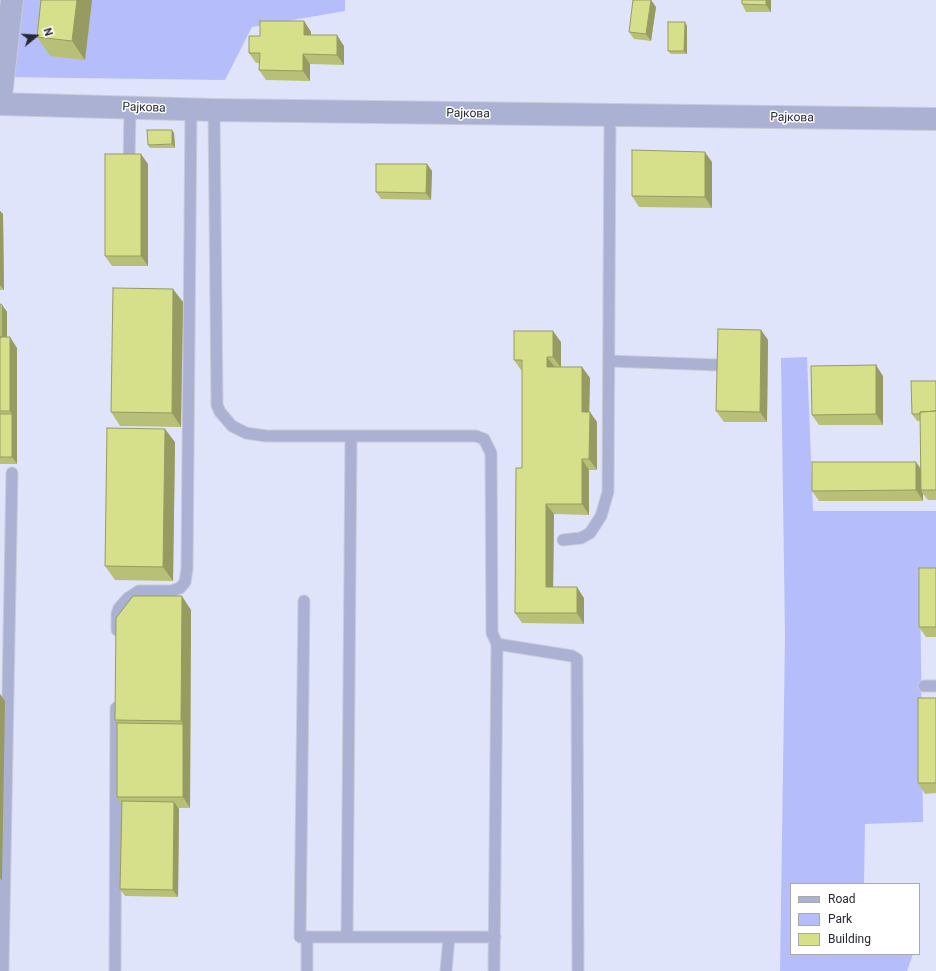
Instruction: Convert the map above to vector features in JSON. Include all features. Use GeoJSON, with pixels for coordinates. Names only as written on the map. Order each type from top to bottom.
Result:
{"type":"FeatureCollection","features":[{"type":"Feature","properties":{"kind":"street"},"geometry":{"type":"LineString","coordinates":[[0,104],[12,0]]}},
{"type":"Feature","properties":{"kind":"street","name":"Рајкова"},"geometry":{"type":"LineString","coordinates":[[0,104],[191,110],[936,119]]}},
{"type":"Feature","properties":{"kind":"lane"},"geometry":{"type":"LineString","coordinates":[[129,164],[130,108]]}},
{"type":"Feature","properties":{"kind":"lane"},"geometry":{"type":"LineString","coordinates":[[117,638],[117,614],[119,608],[128,598],[139,591],[171,592],[180,588],[185,582],[187,569],[191,110]]}},
{"type":"Feature","properties":{"kind":"lane"},"geometry":{"type":"LineString","coordinates":[[214,110],[217,405],[220,412],[232,426],[246,433],[266,436],[476,436],[484,439],[491,453],[492,633],[497,644],[494,971]]}},
{"type":"Feature","properties":{"kind":"lane"},"geometry":{"type":"LineString","coordinates":[[563,540],[581,538],[590,533],[600,516],[608,492],[610,116]]}},
{"type":"Feature","properties":{"kind":"lane"},"geometry":{"type":"LineString","coordinates":[[609,361],[718,365]]}},
{"type":"Feature","properties":{"kind":"lane"},"geometry":{"type":"LineString","coordinates":[[347,937],[351,437]]}},
{"type":"Feature","properties":{"kind":"lane"},"geometry":{"type":"LineString","coordinates":[[3,969],[12,473]]}},
{"type":"Feature","properties":{"kind":"lane"},"geometry":{"type":"LineString","coordinates":[[304,600],[300,937],[495,937]]}},
{"type":"Feature","properties":{"kind":"lane"},"geometry":{"type":"LineString","coordinates":[[497,644],[572,656],[577,659],[578,971]]}},
{"type":"Feature","properties":{"kind":"lane"},"geometry":{"type":"LineString","coordinates":[[924,686],[936,686]]}},
{"type":"Feature","properties":{"kind":"lane"},"geometry":{"type":"LineString","coordinates":[[115,971],[116,693]]}},
{"type":"Feature","properties":{"kind":"lane"},"geometry":{"type":"LineString","coordinates":[[307,937],[307,971]]}},
{"type":"Feature","properties":{"kind":"lane"},"geometry":{"type":"LineString","coordinates":[[446,971],[448,937]]}},
{"type":"Feature","properties":{"kind":"shaded area"},"geometry":{"type":"Polygon","coordinates":[[[0,0],[936,0],[936,971],[0,971],[0,0]]]}},
{"type":"Feature","properties":{"kind":"green space"},"geometry":{"type":"Polygon","coordinates":[[[0,0],[345,0],[345,11],[252,27],[225,80],[0,77],[0,0]]]}},
{"type":"Feature","properties":{"kind":"green space"},"geometry":{"type":"Polygon","coordinates":[[[807,357],[813,511],[936,511],[936,575],[920,575],[923,822],[865,824],[864,883],[790,883],[790,955],[913,955],[907,971],[780,971],[785,636],[781,358],[807,357]]]}},
{"type":"Feature","properties":{"kind":"building"},"geometry":{"type":"Polygon","coordinates":[[[41,0],[77,0],[72,41],[37,37],[41,0]]]}},
{"type":"Feature","properties":{"kind":"building"},"geometry":{"type":"Polygon","coordinates":[[[633,0],[651,0],[646,34],[629,32],[633,0]]]}},
{"type":"Feature","properties":{"kind":"building"},"geometry":{"type":"Polygon","coordinates":[[[742,0],[766,0],[766,5],[742,4],[742,0]]]}},
{"type":"Feature","properties":{"kind":"building"},"geometry":{"type":"Polygon","coordinates":[[[260,21],[304,21],[304,35],[337,35],[337,55],[303,54],[303,71],[259,70],[260,53],[249,53],[249,36],[260,36],[260,21]]]}},
{"type":"Feature","properties":{"kind":"building"},"geometry":{"type":"Polygon","coordinates":[[[668,22],[685,22],[684,51],[668,51],[668,22]]]}},
{"type":"Feature","properties":{"kind":"building"},"geometry":{"type":"Polygon","coordinates":[[[147,130],[172,130],[172,144],[148,145],[147,130]]]}},
{"type":"Feature","properties":{"kind":"building"},"geometry":{"type":"Polygon","coordinates":[[[632,150],[705,152],[705,197],[632,196],[632,150]]]}},
{"type":"Feature","properties":{"kind":"building"},"geometry":{"type":"Polygon","coordinates":[[[105,154],[141,154],[141,256],[105,256],[105,154]]]}},
{"type":"Feature","properties":{"kind":"building"},"geometry":{"type":"Polygon","coordinates":[[[376,164],[427,164],[426,193],[376,192],[376,164]]]}},
{"type":"Feature","properties":{"kind":"building"},"geometry":{"type":"Polygon","coordinates":[[[113,288],[173,289],[172,413],[111,412],[113,288]]]}},
{"type":"Feature","properties":{"kind":"building"},"geometry":{"type":"Polygon","coordinates":[[[0,304],[2,305],[2,337],[0,337],[0,304]]]}},
{"type":"Feature","properties":{"kind":"building"},"geometry":{"type":"Polygon","coordinates":[[[718,329],[761,330],[760,412],[716,411],[718,329]]]}},
{"type":"Feature","properties":{"kind":"building"},"geometry":{"type":"Polygon","coordinates":[[[514,331],[553,331],[553,357],[547,357],[547,367],[582,367],[582,412],[590,412],[589,459],[582,459],[582,504],[546,504],[546,587],[577,587],[577,613],[515,613],[516,468],[522,468],[522,360],[514,360],[514,331]]]}},
{"type":"Feature","properties":{"kind":"building"},"geometry":{"type":"Polygon","coordinates":[[[0,337],[10,337],[10,411],[0,411],[0,337]]]}},
{"type":"Feature","properties":{"kind":"building"},"geometry":{"type":"Polygon","coordinates":[[[876,365],[876,414],[812,415],[811,366],[876,365]]]}},
{"type":"Feature","properties":{"kind":"building"},"geometry":{"type":"Polygon","coordinates":[[[911,381],[936,381],[936,411],[912,414],[911,381]]]}},
{"type":"Feature","properties":{"kind":"building"},"geometry":{"type":"Polygon","coordinates":[[[936,411],[936,490],[921,490],[920,412],[936,411]]]}},
{"type":"Feature","properties":{"kind":"building"},"geometry":{"type":"Polygon","coordinates":[[[0,414],[12,414],[12,457],[0,457],[0,414]]]}},
{"type":"Feature","properties":{"kind":"building"},"geometry":{"type":"Polygon","coordinates":[[[107,428],[165,429],[163,567],[105,566],[107,428]]]}},
{"type":"Feature","properties":{"kind":"building"},"geometry":{"type":"Polygon","coordinates":[[[812,462],[916,462],[916,490],[812,491],[812,462]]]}},
{"type":"Feature","properties":{"kind":"building"},"geometry":{"type":"Polygon","coordinates":[[[919,568],[936,568],[936,627],[919,627],[919,568]]]}},
{"type":"Feature","properties":{"kind":"building"},"geometry":{"type":"Polygon","coordinates":[[[133,596],[182,596],[181,721],[115,720],[116,618],[133,596]]]}},
{"type":"Feature","properties":{"kind":"building"},"geometry":{"type":"Polygon","coordinates":[[[918,698],[936,698],[936,783],[918,783],[918,698]]]}},
{"type":"Feature","properties":{"kind":"building"},"geometry":{"type":"Polygon","coordinates":[[[117,723],[183,724],[183,797],[117,797],[117,723]]]}},
{"type":"Feature","properties":{"kind":"building"},"geometry":{"type":"Polygon","coordinates":[[[122,801],[174,802],[173,890],[120,889],[122,801]]]}}]}
